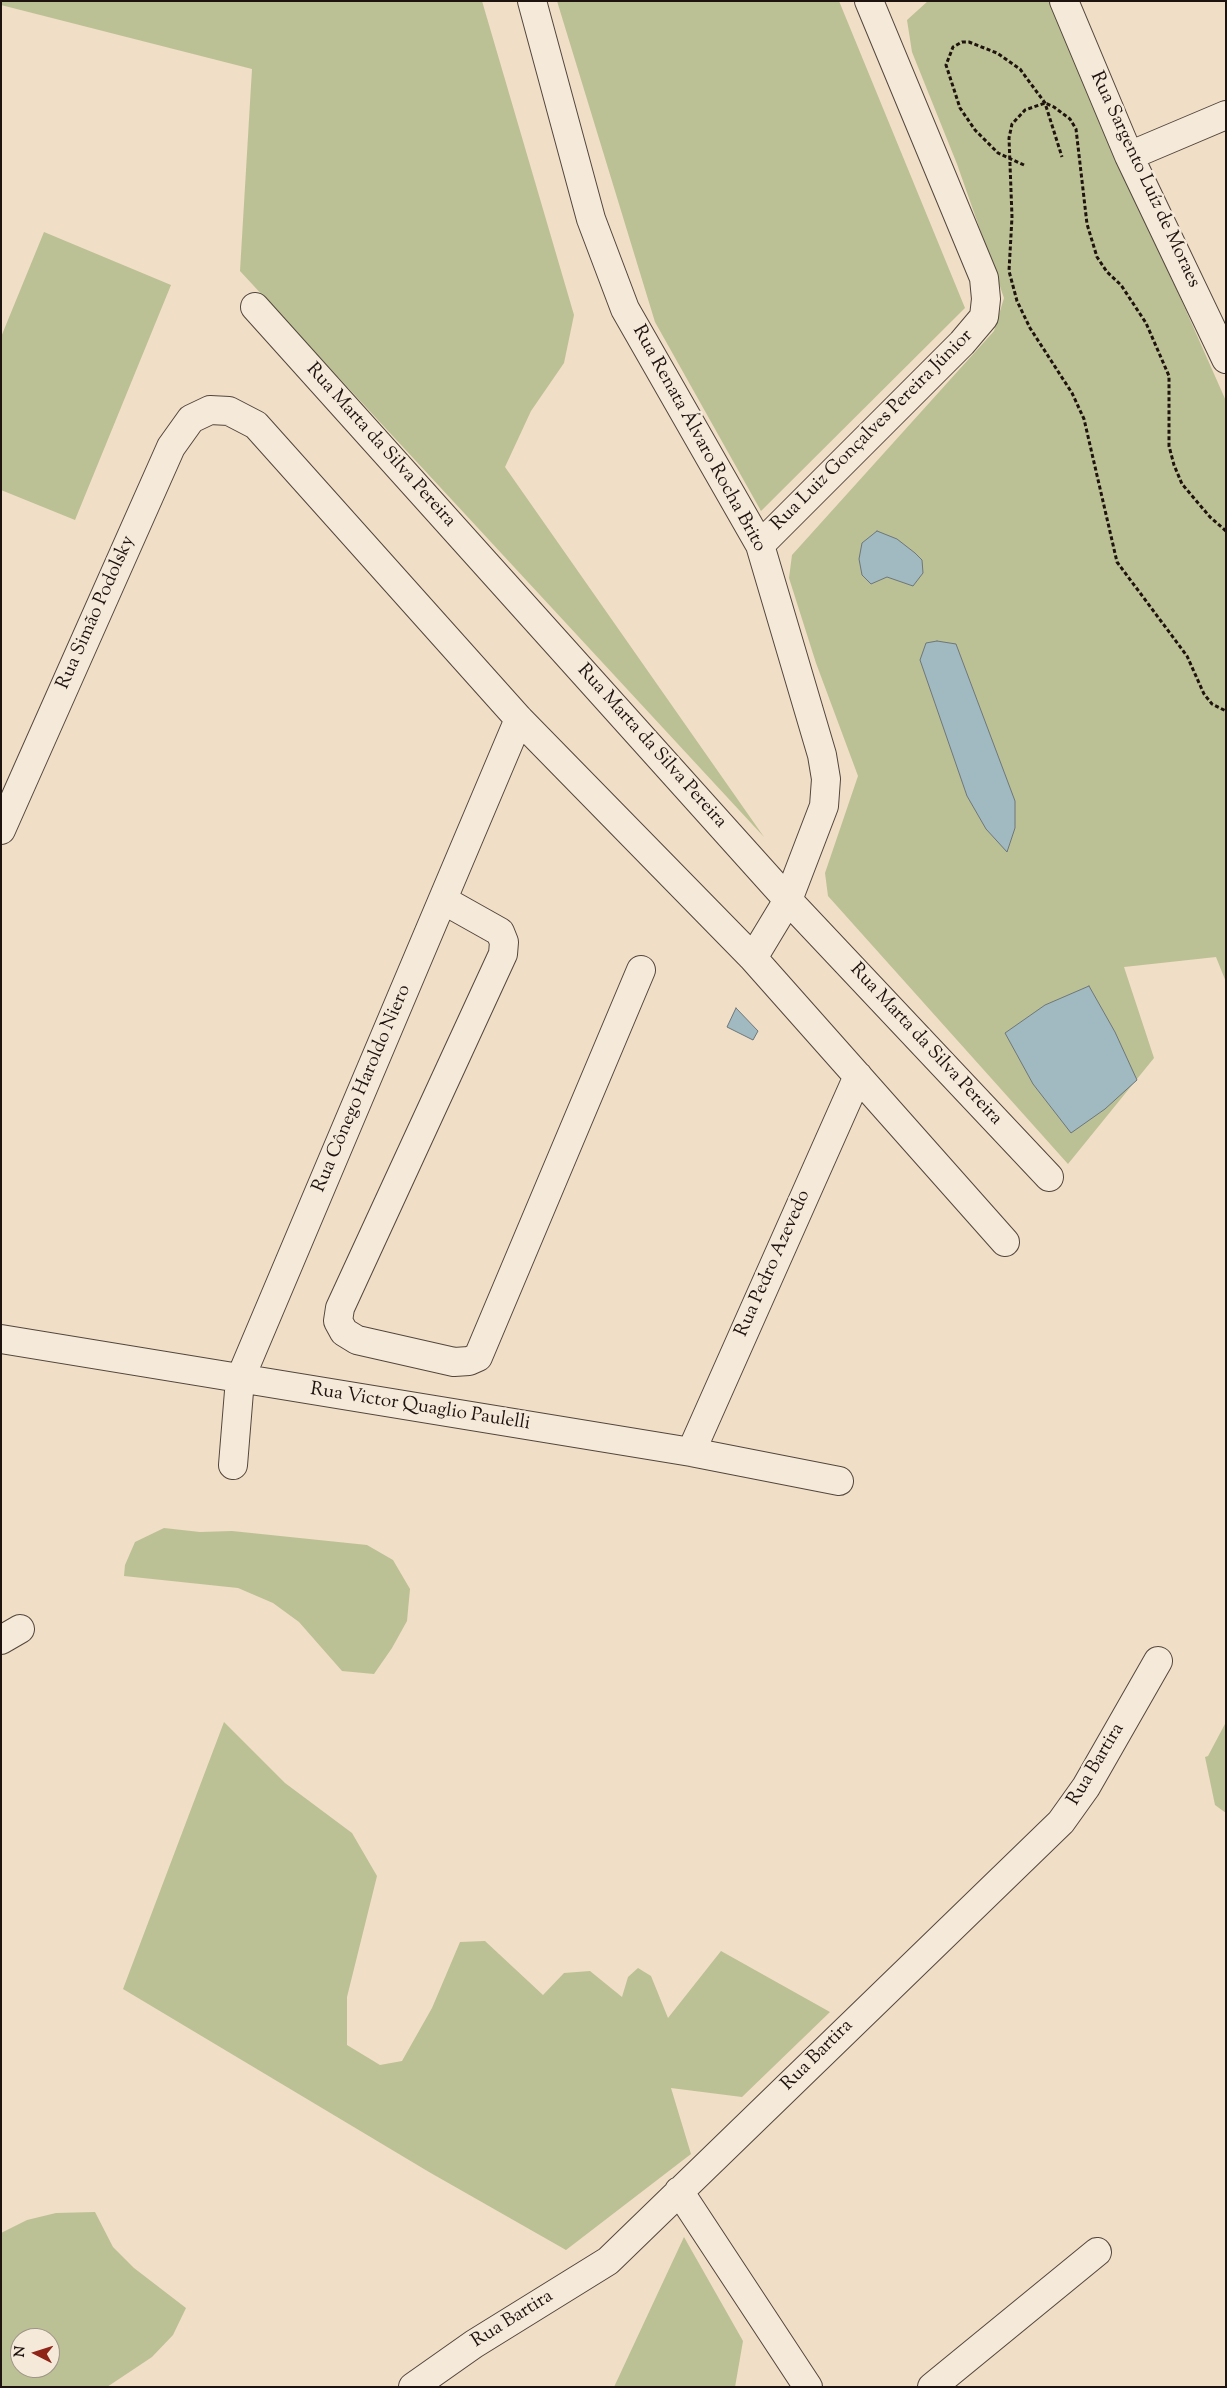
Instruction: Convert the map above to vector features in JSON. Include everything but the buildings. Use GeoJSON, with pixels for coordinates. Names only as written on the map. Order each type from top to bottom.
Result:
{"type":"FeatureCollection","features":[{"type":"Feature","properties":{"kind":"street","name":"Rua Renata Álvaro Rocha Brito"},"geometry":{"type":"LineString","coordinates":[[532,1],[590,219],[625,309],[760,544],[822,755],[826,779],[824,806],[788,900],[753,958]]}},
{"type":"Feature","properties":{"kind":"street","name":"Rua Sargento Luíz de Moraes"},"geometry":{"type":"LineString","coordinates":[[1064,1],[1129,156],[1226,359]]}},
{"type":"Feature","properties":{"kind":"street","name":"Rua Luiz Gonçalves Pereira Júnior"},"geometry":{"type":"LineString","coordinates":[[760,544],[962,343],[984,317],[986,299],[984,278],[872,2]]}},
{"type":"Feature","properties":{"kind":"street"},"geometry":{"type":"LineString","coordinates":[[1129,156],[1226,115]]}},
{"type":"Feature","properties":{"kind":"street","name":"Rua Marta da Silva Pereira"},"geometry":{"type":"LineString","coordinates":[[257,309],[788,900],[1049,1178]]}},
{"type":"Feature","properties":{"kind":"street","name":"Rua Simão Podolsky"},"geometry":{"type":"LineString","coordinates":[[1,830],[171,447],[191,418],[210,410],[229,411],[256,425],[519,719]]}},
{"type":"Feature","properties":{"kind":"street"},"geometry":{"type":"LineString","coordinates":[[519,719],[753,958],[1005,1242]]}},
{"type":"Feature","properties":{"kind":"street","name":"Rua Cônego Haroldo Niero"},"geometry":{"type":"LineString","coordinates":[[233,1465],[240,1380],[519,719]]}},
{"type":"Feature","properties":{"kind":"street"},"geometry":{"type":"LineString","coordinates":[[443,900],[500,932],[504,942],[502,954],[340,1308],[338,1321],[344,1332],[357,1340],[454,1362],[469,1362],[478,1357],[641,970]]}},
{"type":"Feature","properties":{"kind":"street","name":"Rua Pedro Azevedo"},"geometry":{"type":"LineString","coordinates":[[691,1452],[858,1076]]}},
{"type":"Feature","properties":{"kind":"street","name":"Rua Victor Quaglio Paulelli"},"geometry":{"type":"LineString","coordinates":[[1,1339],[240,1380],[691,1452],[839,1481]]}},
{"type":"Feature","properties":{"kind":"street","name":"Rua Bartira"},"geometry":{"type":"LineString","coordinates":[[413,2387],[474,2344],[608,2261],[1061,1822],[1086,1787],[1158,1661]]}},
{"type":"Feature","properties":{"kind":"street"},"geometry":{"type":"LineString","coordinates":[[679,2192],[808,2387]]}},
{"type":"Feature","properties":{"kind":"street"},"geometry":{"type":"LineString","coordinates":[[932,2387],[1097,2252]]}},
{"type":"Feature","properties":{"kind":"path"},"geometry":{"type":"LineString","coordinates":[[1024,165],[998,152],[974,130],[960,108],[946,65],[953,47],[962,42],[969,42],[997,53],[1020,69],[1045,103],[1062,157]]}},
{"type":"Feature","properties":{"kind":"path"},"geometry":{"type":"LineString","coordinates":[[1226,530],[1182,484],[1177,471],[1169,446],[1169,376],[1146,323],[1121,285],[1107,272],[1097,257],[1087,224],[1076,129],[1070,119],[1045,103],[1026,110],[1012,124],[1008,157],[1012,217],[1009,271],[1017,301],[1030,328],[1072,393],[1084,419],[1117,562],[1187,656],[1204,694],[1212,704],[1226,711]]}},
{"type":"Feature","properties":{"kind":"green space"},"geometry":{"type":"Polygon","coordinates":[[[1,1],[482,1],[574,315],[564,363],[531,411],[505,467],[764,837],[240,271],[252,69],[1,5],[1,1]]]}},
{"type":"Feature","properties":{"kind":"green space"},"geometry":{"type":"Polygon","coordinates":[[[557,1],[839,1],[965,308],[761,511],[655,322],[557,1]]]}},
{"type":"Feature","properties":{"kind":"green space"},"geometry":{"type":"Polygon","coordinates":[[[928,1],[1049,1],[1226,401],[1226,982],[1216,957],[1124,967],[1154,1058],[1068,1164],[828,896],[825,873],[858,776],[816,663],[789,578],[792,555],[994,331],[1004,298],[957,164],[912,52],[907,20],[928,1]]]}},
{"type":"Feature","properties":{"kind":"green space"},"geometry":{"type":"Polygon","coordinates":[[[44,232],[171,285],[75,520],[1,490],[1,337],[44,232]]]}},
{"type":"Feature","properties":{"kind":"green space"},"geometry":{"type":"Polygon","coordinates":[[[164,1528],[200,1532],[232,1531],[367,1545],[393,1560],[410,1589],[407,1621],[392,1648],[374,1674],[342,1671],[299,1622],[273,1603],[238,1588],[124,1576],[125,1565],[135,1542],[164,1528]]]}},
{"type":"Feature","properties":{"kind":"green space"},"geometry":{"type":"Polygon","coordinates":[[[224,1722],[285,1783],[352,1833],[377,1876],[347,1997],[347,2045],[380,2065],[402,2061],[432,2008],[460,1942],[485,1941],[543,1995],[564,1973],[590,1971],[622,1997],[628,1977],[638,1968],[651,1976],[668,2018],[721,1951],[830,2012],[742,2097],[671,2088],[691,2154],[566,2250],[429,2172],[123,1989],[224,1722]]]}},
{"type":"Feature","properties":{"kind":"green space"},"geometry":{"type":"Polygon","coordinates":[[[1226,1722],[1226,1813],[1215,1805],[1205,1757],[1208,1756],[1226,1722]]]}},
{"type":"Feature","properties":{"kind":"green space"},"geometry":{"type":"Polygon","coordinates":[[[95,2212],[113,2247],[134,2268],[186,2308],[173,2335],[152,2357],[107,2387],[1,2387],[1,2233],[27,2220],[56,2213],[95,2212]]]}},
{"type":"Feature","properties":{"kind":"green space"},"geometry":{"type":"Polygon","coordinates":[[[684,2237],[743,2341],[735,2387],[614,2387],[684,2237]]]}},
{"type":"Feature","properties":{"kind":"water"},"geometry":{"type":"Polygon","coordinates":[[[877,531],[897,539],[922,560],[923,573],[913,586],[887,577],[871,584],[862,575],[859,559],[862,543],[877,531]]]}},
{"type":"Feature","properties":{"kind":"water"},"geometry":{"type":"Polygon","coordinates":[[[937,641],[956,644],[1015,801],[1015,828],[1007,852],[986,829],[967,796],[920,660],[926,643],[937,641]]]}},
{"type":"Feature","properties":{"kind":"water"},"geometry":{"type":"Polygon","coordinates":[[[1089,986],[1115,1032],[1137,1080],[1105,1109],[1071,1133],[1033,1084],[1005,1033],[1045,1005],[1089,986]]]}},
{"type":"Feature","properties":{"kind":"water"},"geometry":{"type":"Polygon","coordinates":[[[736,1008],[758,1031],[753,1040],[727,1027],[736,1008]]]}}]}
